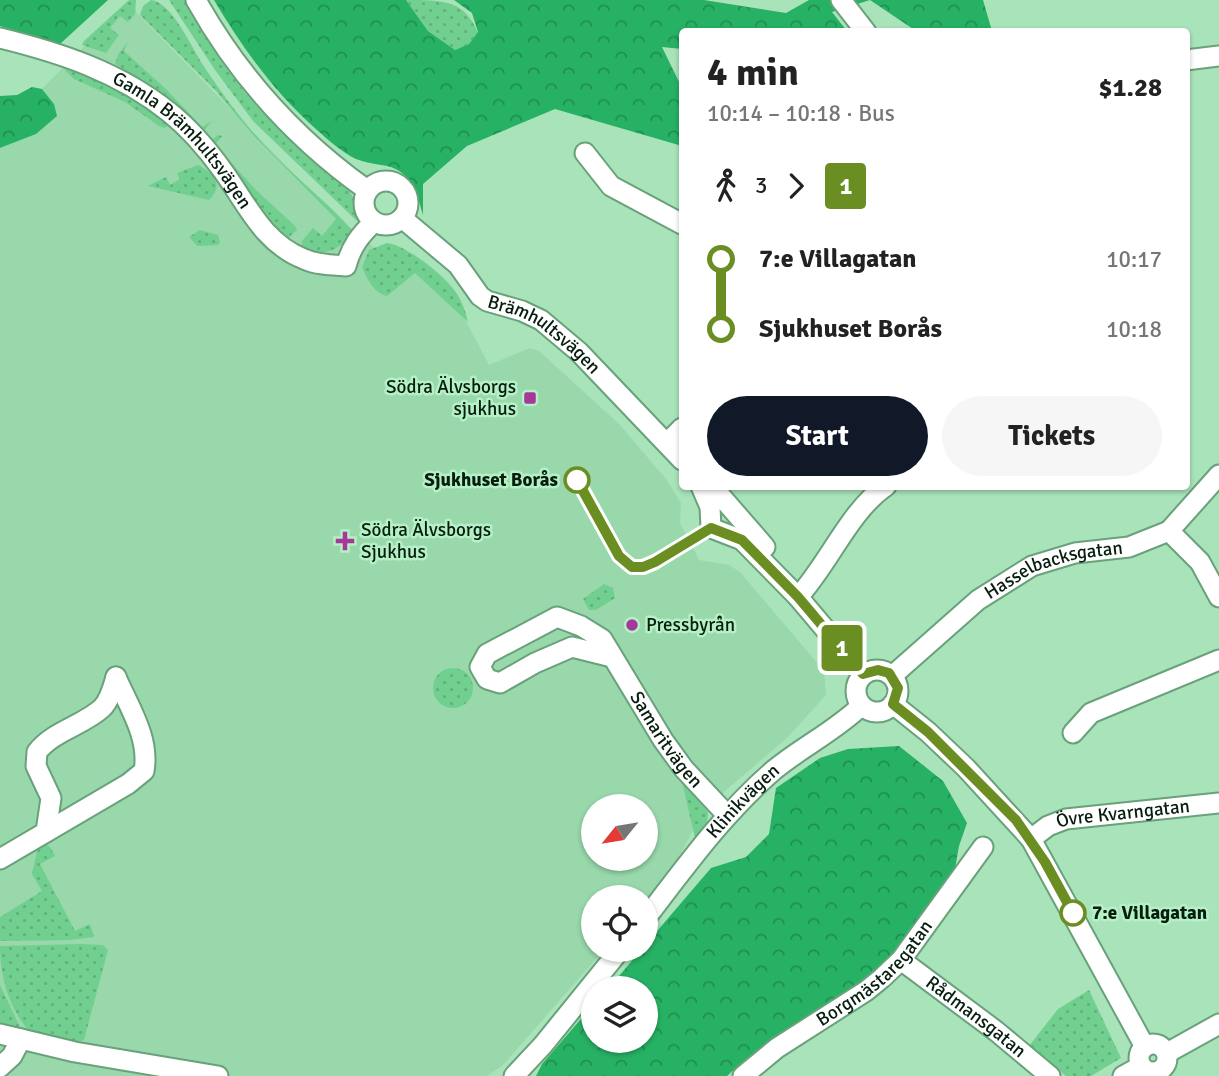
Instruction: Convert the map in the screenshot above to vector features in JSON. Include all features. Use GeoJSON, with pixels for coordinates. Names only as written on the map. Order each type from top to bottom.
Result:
{"type":"FeatureCollection","features":[{"type":"Feature","properties":{"kind":"street"},"geometry":{"type":"LineString","coordinates":[[196,0],[242,74],[266,101],[332,162],[367,190]]}},
{"type":"Feature","properties":{"kind":"street"},"geometry":{"type":"LineString","coordinates":[[841,0],[863,28]]}},
{"type":"Feature","properties":{"kind":"street","name":"Gamla Brämhultsvägen"},"geometry":{"type":"LineString","coordinates":[[0,38],[62,55],[120,78],[170,113],[223,171],[258,226],[275,242],[304,260],[346,266],[350,252],[374,222]]}},
{"type":"Feature","properties":{"kind":"street"},"geometry":{"type":"LineString","coordinates":[[1190,60],[1219,56]]}},
{"type":"Feature","properties":{"kind":"street"},"geometry":{"type":"LineString","coordinates":[[585,153],[611,186],[679,222]]}},
{"type":"Feature","properties":{"kind":"street"},"geometry":{"type":"LineString","coordinates":[[381,181],[393,181],[402,187],[408,202],[402,218],[389,225],[374,222],[363,205],[367,190],[381,181]]}},
{"type":"Feature","properties":{"kind":"street","name":"Brämhultsvägen"},"geometry":{"type":"LineString","coordinates":[[402,218],[458,265],[480,296],[541,320],[579,352],[679,457]]}},
{"type":"Feature","properties":{"kind":"street"},"geometry":{"type":"LineString","coordinates":[[667,443],[679,431]]}},
{"type":"Feature","properties":{"kind":"street","name":"Hasselbacksgatan"},"geometry":{"type":"LineString","coordinates":[[892,676],[978,600],[1032,566],[1075,553],[1129,547],[1169,531],[1219,475]]}},
{"type":"Feature","properties":{"kind":"street"},"geometry":{"type":"LineString","coordinates":[[703,490],[710,506],[711,528],[742,540],[795,594],[863,674]]}},
{"type":"Feature","properties":{"kind":"street"},"geometry":{"type":"LineString","coordinates":[[716,490],[789,574],[795,594]]}},
{"type":"Feature","properties":{"kind":"street"},"geometry":{"type":"LineString","coordinates":[[795,594],[814,580],[860,511],[880,490]]}},
{"type":"Feature","properties":{"kind":"street"},"geometry":{"type":"LineString","coordinates":[[1169,531],[1200,562],[1219,597]]}},
{"type":"Feature","properties":{"kind":"street"},"geometry":{"type":"LineString","coordinates":[[572,647],[567,619],[557,617],[487,654],[480,667],[487,679],[500,683],[572,647],[612,657]]}},
{"type":"Feature","properties":{"kind":"street","name":"Samaritvägen"},"geometry":{"type":"LineString","coordinates":[[567,619],[601,639],[663,740],[684,769],[727,816]]}},
{"type":"Feature","properties":{"kind":"street"},"geometry":{"type":"LineString","coordinates":[[1073,733],[1091,713],[1219,660]]}},
{"type":"Feature","properties":{"kind":"street"},"geometry":{"type":"LineString","coordinates":[[878,670],[892,676],[898,688],[893,704],[876,712],[861,706],[855,691],[863,674],[878,670]]}},
{"type":"Feature","properties":{"kind":"street"},"geometry":{"type":"LineString","coordinates":[[0,859],[128,784],[144,771],[147,756],[143,738],[116,677],[102,708],[56,736],[37,752],[36,766],[51,798],[46,832]]}},
{"type":"Feature","properties":{"kind":"street"},"geometry":{"type":"LineString","coordinates":[[893,704],[928,732],[965,768],[1031,839],[1155,1063]]}},
{"type":"Feature","properties":{"kind":"street","name":"Klinikvägen"},"geometry":{"type":"LineString","coordinates":[[658,903],[727,816],[776,768],[861,706]]}},
{"type":"Feature","properties":{"kind":"street"},"geometry":{"type":"LineString","coordinates":[[102,708],[119,710],[134,718]]}},
{"type":"Feature","properties":{"kind":"street"},"geometry":{"type":"LineString","coordinates":[[51,798],[81,811]]}},
{"type":"Feature","properties":{"kind":"street","name":"Övre Kvarngatan"},"geometry":{"type":"LineString","coordinates":[[1031,839],[1048,826],[1066,819],[1219,803]]}},
{"type":"Feature","properties":{"kind":"street","name":"Borgmästaregatan"},"geometry":{"type":"LineString","coordinates":[[743,1076],[777,1048],[866,991],[901,960],[983,847]]}},
{"type":"Feature","properties":{"kind":"street","name":"Rådmansgatan"},"geometry":{"type":"LineString","coordinates":[[901,960],[996,1031],[1046,1075]]}},
{"type":"Feature","properties":{"kind":"street"},"geometry":{"type":"LineString","coordinates":[[514,1076],[552,1035],[610,962]]}},
{"type":"Feature","properties":{"kind":"street"},"geometry":{"type":"LineString","coordinates":[[1123,1076],[1155,1063],[1219,1024]]}},
{"type":"Feature","properties":{"kind":"street"},"geometry":{"type":"LineString","coordinates":[[0,1034],[75,1052],[219,1076]]}},
{"type":"Feature","properties":{"kind":"street"},"geometry":{"type":"LineString","coordinates":[[0,1067],[12,1056],[21,1039]]}},
{"type":"Feature","properties":{"kind":"shaded area"},"geometry":{"type":"Polygon","coordinates":[[[129,0],[136,0],[135,14],[128,22],[120,16],[110,28],[119,35],[106,53],[82,45],[84,41],[129,0]]]}},
{"type":"Feature","properties":{"kind":"shaded area"},"geometry":{"type":"Polygon","coordinates":[[[151,0],[166,8],[180,26],[211,77],[256,135],[353,231],[337,248],[324,252],[301,249],[302,241],[313,228],[322,236],[336,219],[254,136],[216,91],[140,15],[143,6],[151,0]]]}},
{"type":"Feature","properties":{"kind":"shaded area"},"geometry":{"type":"Polygon","coordinates":[[[169,0],[187,0],[226,66],[254,103],[288,137],[349,190],[355,201],[357,221],[253,121],[215,70],[169,0]]]}},
{"type":"Feature","properties":{"kind":"shaded area"},"geometry":{"type":"Polygon","coordinates":[[[406,0],[451,4],[466,14],[478,33],[469,44],[455,50],[428,31],[406,0]]]}},
{"type":"Feature","properties":{"kind":"shaded area","name":"Södra Älvsborgs Sjukhus"},"geometry":{"type":"Polygon","coordinates":[[[127,3],[342,223],[379,251],[411,259],[459,308],[489,365],[530,348],[539,351],[619,424],[666,479],[681,503],[680,523],[699,560],[729,565],[740,572],[824,671],[826,695],[788,737],[704,809],[679,857],[657,885],[581,885],[581,962],[593,962],[502,1066],[487,1076],[0,1076],[0,148],[36,134],[54,104],[42,89],[127,3]]]}},
{"type":"Feature","properties":{"kind":"shaded area"},"geometry":{"type":"Polygon","coordinates":[[[128,42],[124,51],[202,127],[212,121],[203,132],[211,141],[218,135],[222,136],[215,145],[256,190],[295,226],[297,230],[286,240],[274,233],[163,96],[115,63],[128,42]]]}},
{"type":"Feature","properties":{"kind":"shaded area"},"geometry":{"type":"Polygon","coordinates":[[[64,69],[92,77],[120,90],[168,126],[159,126],[125,102],[74,79],[64,69]]]}},
{"type":"Feature","properties":{"kind":"shaded area"},"geometry":{"type":"Polygon","coordinates":[[[198,165],[212,175],[217,184],[209,200],[148,186],[166,177],[170,185],[180,179],[177,173],[198,165]]]}},
{"type":"Feature","properties":{"kind":"shaded area"},"geometry":{"type":"Polygon","coordinates":[[[200,230],[218,235],[220,243],[197,246],[189,237],[200,230]]]}},
{"type":"Feature","properties":{"kind":"shaded area"},"geometry":{"type":"Polygon","coordinates":[[[387,243],[414,255],[450,284],[465,310],[468,322],[415,273],[387,296],[375,289],[362,267],[369,250],[387,243]]]}},
{"type":"Feature","properties":{"kind":"shaded area"},"geometry":{"type":"Polygon","coordinates":[[[604,584],[613,588],[615,598],[596,610],[589,610],[583,599],[604,584]]]}},
{"type":"Feature","properties":{"kind":"shaded area"},"geometry":{"type":"Polygon","coordinates":[[[453,668],[461,669],[467,674],[472,680],[472,696],[467,702],[461,707],[453,708],[445,707],[439,702],[434,696],[433,688],[434,680],[439,674],[445,669],[453,668]]]}},
{"type":"Feature","properties":{"kind":"shaded area"},"geometry":{"type":"Polygon","coordinates":[[[682,781],[708,812],[707,824],[695,838],[682,781]]]}},
{"type":"Feature","properties":{"kind":"shaded area"},"geometry":{"type":"Polygon","coordinates":[[[45,844],[55,856],[40,864],[75,931],[90,924],[94,937],[0,941],[0,917],[42,891],[32,874],[37,851],[45,844]]]}},
{"type":"Feature","properties":{"kind":"shaded area"},"geometry":{"type":"Polygon","coordinates":[[[103,945],[108,950],[84,1040],[77,1042],[30,1032],[16,1013],[7,992],[0,946],[103,945]]]}},
{"type":"Feature","properties":{"kind":"shaded area"},"geometry":{"type":"Polygon","coordinates":[[[0,985],[21,1029],[0,1025],[0,985]]]}},
{"type":"Feature","properties":{"kind":"shaded area"},"geometry":{"type":"Polygon","coordinates":[[[1089,990],[1121,1058],[1091,1076],[1066,1076],[1029,1046],[1058,1009],[1089,990]]]}},
{"type":"Feature","properties":{"kind":"green space"},"geometry":{"type":"Polygon","coordinates":[[[0,0],[108,0],[60,44],[0,26],[0,0]]]}},
{"type":"Feature","properties":{"kind":"green space"},"geometry":{"type":"Polygon","coordinates":[[[214,0],[406,0],[428,31],[455,50],[469,44],[478,32],[472,13],[454,0],[704,0],[786,13],[809,0],[870,0],[832,12],[845,28],[679,28],[679,49],[662,47],[679,82],[679,145],[555,109],[467,146],[423,184],[423,215],[412,185],[402,173],[387,166],[360,160],[321,134],[287,101],[236,36],[214,0]]]}},
{"type":"Feature","properties":{"kind":"green space"},"geometry":{"type":"Polygon","coordinates":[[[870,0],[983,0],[991,28],[912,28],[870,0]]]}},
{"type":"Feature","properties":{"kind":"green space"},"geometry":{"type":"Polygon","coordinates":[[[32,87],[42,89],[54,104],[57,116],[36,134],[0,148],[0,96],[17,95],[32,87]]]}},
{"type":"Feature","properties":{"kind":"green space"},"geometry":{"type":"Polygon","coordinates":[[[899,746],[943,781],[967,823],[954,874],[883,968],[741,1063],[727,1076],[536,1076],[542,1064],[581,1019],[581,1053],[658,1053],[658,976],[619,976],[631,962],[658,962],[658,930],[711,868],[746,857],[769,834],[776,788],[820,758],[848,749],[899,746]]]}},
{"type":"Feature","properties":{"kind":"bus line","name":"1"},"geometry":{"type":"LineString","coordinates":[[577,480],[619,556],[632,567],[643,567],[655,562],[711,528],[742,540],[798,597],[863,674],[878,670],[886,671],[892,676],[898,688],[893,704],[928,732],[1016,820],[1031,839],[1073,913]]}},
{"type":"Feature","properties":{"kind":"place","name":"Södra Älvsborgs sjukhus"},"geometry":{"type":"Point","coordinates":[530,398]}},
{"type":"Feature","properties":{"kind":"place","name":"Sjukhuset Borås"},"geometry":{"type":"Point","coordinates":[577,480]}},
{"type":"Feature","properties":{"kind":"place","name":"Södra Älvsborgs Sjukhus"},"geometry":{"type":"Point","coordinates":[345,541]}},
{"type":"Feature","properties":{"kind":"place","name":"Pressbyrån"},"geometry":{"type":"Point","coordinates":[632,625]}},
{"type":"Feature","properties":{"kind":"place","name":"7:e Villagatan"},"geometry":{"type":"Point","coordinates":[1073,913]}}]}
